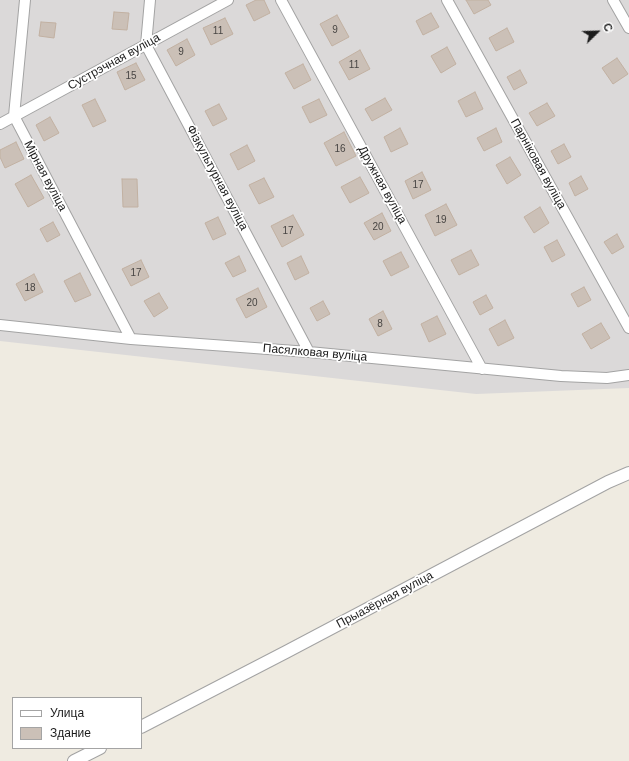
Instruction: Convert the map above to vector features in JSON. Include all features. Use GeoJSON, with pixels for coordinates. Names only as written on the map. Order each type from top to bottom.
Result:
{"type":"FeatureCollection","features":[{"type":"Feature","properties":{"kind":"street"},"geometry":{"type":"LineString","coordinates":[[14,116],[25,0]]}},
{"type":"Feature","properties":{"kind":"street"},"geometry":{"type":"LineString","coordinates":[[146,44],[150,0]]}},
{"type":"Feature","properties":{"kind":"street","name":"Сустрэчная вуліца"},"geometry":{"type":"LineString","coordinates":[[0,124],[228,0]]}},
{"type":"Feature","properties":{"kind":"street","name":"Дружная вуліца"},"geometry":{"type":"LineString","coordinates":[[281,0],[482,369]]}},
{"type":"Feature","properties":{"kind":"street","name":"Парніковая вуліца"},"geometry":{"type":"LineString","coordinates":[[447,0],[629,328]]}},
{"type":"Feature","properties":{"kind":"street"},"geometry":{"type":"LineString","coordinates":[[613,0],[629,28]]}},
{"type":"Feature","properties":{"kind":"street","name":"Фізкультурная вуліца"},"geometry":{"type":"LineString","coordinates":[[146,44],[308,352]]}},
{"type":"Feature","properties":{"kind":"street","name":"Мірная вуліца"},"geometry":{"type":"LineString","coordinates":[[14,116],[132,339]]}},
{"type":"Feature","properties":{"kind":"street","name":"Пасялковая вуліца"},"geometry":{"type":"LineString","coordinates":[[0,325],[132,339],[308,352],[561,376],[607,378],[629,374]]}},
{"type":"Feature","properties":{"kind":"street","name":"Прыазёрная вуліца"},"geometry":{"type":"LineString","coordinates":[[142,726],[608,482],[629,473]]}},
{"type":"Feature","properties":{"kind":"street"},"geometry":{"type":"LineString","coordinates":[[74,761],[98,749]]}},
{"type":"Feature","properties":{"kind":"shaded area"},"geometry":{"type":"Polygon","coordinates":[[[0,0],[629,0],[629,388],[476,394],[0,341],[0,0]]]}},
{"type":"Feature","properties":{"kind":"building"},"geometry":{"type":"Polygon","coordinates":[[[256,0],[264,0],[270,13],[254,21],[246,5],[256,0]]]}},
{"type":"Feature","properties":{"kind":"building"},"geometry":{"type":"Polygon","coordinates":[[[466,0],[488,0],[491,5],[474,14],[466,0]]]}},
{"type":"Feature","properties":{"kind":"building"},"geometry":{"type":"Polygon","coordinates":[[[114,12],[129,13],[127,30],[112,29],[114,12]]]}},
{"type":"Feature","properties":{"kind":"building"},"geometry":{"type":"Polygon","coordinates":[[[431,13],[439,27],[423,35],[416,21],[431,13]]]}},
{"type":"Feature","properties":{"kind":"building"},"geometry":{"type":"Polygon","coordinates":[[[337,15],[349,37],[332,46],[320,24],[337,15]]]}},
{"type":"Feature","properties":{"kind":"building"},"geometry":{"type":"Polygon","coordinates":[[[225,18],[233,34],[211,45],[203,28],[225,18]]]}},
{"type":"Feature","properties":{"kind":"building"},"geometry":{"type":"Polygon","coordinates":[[[41,22],[56,23],[54,38],[39,36],[41,22]]]}},
{"type":"Feature","properties":{"kind":"building"},"geometry":{"type":"Polygon","coordinates":[[[507,28],[514,42],[496,51],[489,38],[507,28]]]}},
{"type":"Feature","properties":{"kind":"building"},"geometry":{"type":"Polygon","coordinates":[[[187,39],[195,55],[176,66],[167,50],[187,39]]]}},
{"type":"Feature","properties":{"kind":"building"},"geometry":{"type":"Polygon","coordinates":[[[447,47],[456,64],[441,73],[431,56],[447,47]]]}},
{"type":"Feature","properties":{"kind":"building"},"geometry":{"type":"Polygon","coordinates":[[[360,50],[370,69],[349,80],[339,62],[360,50]]]}},
{"type":"Feature","properties":{"kind":"building"},"geometry":{"type":"Polygon","coordinates":[[[617,58],[628,74],[613,84],[602,68],[617,58]]]}},
{"type":"Feature","properties":{"kind":"building"},"geometry":{"type":"Polygon","coordinates":[[[136,63],[145,80],[125,90],[117,72],[136,63]]]}},
{"type":"Feature","properties":{"kind":"building"},"geometry":{"type":"Polygon","coordinates":[[[303,64],[311,80],[294,89],[285,73],[303,64]]]}},
{"type":"Feature","properties":{"kind":"building"},"geometry":{"type":"Polygon","coordinates":[[[520,70],[527,83],[514,90],[507,77],[520,70]]]}},
{"type":"Feature","properties":{"kind":"building"},"geometry":{"type":"Polygon","coordinates":[[[475,92],[483,109],[466,117],[458,101],[475,92]]]}},
{"type":"Feature","properties":{"kind":"building"},"geometry":{"type":"Polygon","coordinates":[[[385,98],[392,110],[372,121],[365,109],[385,98]]]}},
{"type":"Feature","properties":{"kind":"building"},"geometry":{"type":"Polygon","coordinates":[[[95,99],[106,121],[93,127],[82,105],[95,99]]]}},
{"type":"Feature","properties":{"kind":"building"},"geometry":{"type":"Polygon","coordinates":[[[319,99],[327,115],[310,123],[302,107],[319,99]]]}},
{"type":"Feature","properties":{"kind":"building"},"geometry":{"type":"Polygon","coordinates":[[[547,103],[555,116],[537,126],[529,113],[547,103]]]}},
{"type":"Feature","properties":{"kind":"building"},"geometry":{"type":"Polygon","coordinates":[[[219,104],[227,119],[213,126],[205,111],[219,104]]]}},
{"type":"Feature","properties":{"kind":"building"},"geometry":{"type":"Polygon","coordinates":[[[50,117],[59,133],[44,141],[36,125],[50,117]]]}},
{"type":"Feature","properties":{"kind":"building"},"geometry":{"type":"Polygon","coordinates":[[[400,128],[408,144],[391,152],[384,137],[400,128]]]}},
{"type":"Feature","properties":{"kind":"building"},"geometry":{"type":"Polygon","coordinates":[[[496,128],[502,142],[484,151],[477,138],[496,128]]]}},
{"type":"Feature","properties":{"kind":"building"},"geometry":{"type":"Polygon","coordinates":[[[344,132],[356,156],[336,166],[324,143],[344,132]]]}},
{"type":"Feature","properties":{"kind":"building"},"geometry":{"type":"Polygon","coordinates":[[[16,142],[24,159],[5,168],[0,157],[0,150],[16,142]]]}},
{"type":"Feature","properties":{"kind":"building"},"geometry":{"type":"Polygon","coordinates":[[[564,144],[571,157],[558,164],[551,151],[564,144]]]}},
{"type":"Feature","properties":{"kind":"building"},"geometry":{"type":"Polygon","coordinates":[[[247,145],[255,161],[238,170],[230,154],[247,145]]]}},
{"type":"Feature","properties":{"kind":"building"},"geometry":{"type":"Polygon","coordinates":[[[510,157],[521,175],[507,184],[496,165],[510,157]]]}},
{"type":"Feature","properties":{"kind":"building"},"geometry":{"type":"Polygon","coordinates":[[[422,172],[431,190],[413,199],[405,181],[422,172]]]}},
{"type":"Feature","properties":{"kind":"building"},"geometry":{"type":"Polygon","coordinates":[[[31,175],[44,198],[28,207],[15,184],[31,175]]]}},
{"type":"Feature","properties":{"kind":"building"},"geometry":{"type":"Polygon","coordinates":[[[581,176],[588,189],[575,196],[569,183],[581,176]]]}},
{"type":"Feature","properties":{"kind":"building"},"geometry":{"type":"Polygon","coordinates":[[[360,177],[369,193],[350,203],[341,187],[360,177]]]}},
{"type":"Feature","properties":{"kind":"building"},"geometry":{"type":"Polygon","coordinates":[[[264,178],[274,197],[259,204],[249,185],[264,178]]]}},
{"type":"Feature","properties":{"kind":"building"},"geometry":{"type":"Polygon","coordinates":[[[122,179],[137,179],[138,207],[123,207],[122,179]]]}},
{"type":"Feature","properties":{"kind":"building"},"geometry":{"type":"Polygon","coordinates":[[[446,204],[457,225],[435,236],[425,215],[446,204]]]}},
{"type":"Feature","properties":{"kind":"building"},"geometry":{"type":"Polygon","coordinates":[[[540,207],[549,223],[534,233],[524,217],[540,207]]]}},
{"type":"Feature","properties":{"kind":"building"},"geometry":{"type":"Polygon","coordinates":[[[382,213],[391,231],[374,240],[364,223],[382,213]]]}},
{"type":"Feature","properties":{"kind":"building"},"geometry":{"type":"Polygon","coordinates":[[[293,215],[304,235],[282,247],[271,226],[293,215]]]}},
{"type":"Feature","properties":{"kind":"building"},"geometry":{"type":"Polygon","coordinates":[[[218,217],[226,234],[213,240],[205,223],[218,217]]]}},
{"type":"Feature","properties":{"kind":"building"},"geometry":{"type":"Polygon","coordinates":[[[53,222],[60,235],[47,242],[40,229],[53,222]]]}},
{"type":"Feature","properties":{"kind":"building"},"geometry":{"type":"Polygon","coordinates":[[[617,234],[624,247],[612,254],[604,242],[617,234]]]}},
{"type":"Feature","properties":{"kind":"building"},"geometry":{"type":"Polygon","coordinates":[[[557,240],[565,255],[552,262],[544,247],[557,240]]]}},
{"type":"Feature","properties":{"kind":"building"},"geometry":{"type":"Polygon","coordinates":[[[471,250],[479,265],[459,275],[451,260],[471,250]]]}},
{"type":"Feature","properties":{"kind":"building"},"geometry":{"type":"Polygon","coordinates":[[[401,252],[409,267],[391,276],[383,261],[401,252]]]}},
{"type":"Feature","properties":{"kind":"building"},"geometry":{"type":"Polygon","coordinates":[[[239,256],[246,271],[233,277],[225,263],[239,256]]]}},
{"type":"Feature","properties":{"kind":"building"},"geometry":{"type":"Polygon","coordinates":[[[301,256],[309,273],[295,280],[287,263],[301,256]]]}},
{"type":"Feature","properties":{"kind":"building"},"geometry":{"type":"Polygon","coordinates":[[[141,260],[149,277],[131,286],[122,269],[141,260]]]}},
{"type":"Feature","properties":{"kind":"building"},"geometry":{"type":"Polygon","coordinates":[[[80,273],[91,295],[75,302],[64,281],[80,273]]]}},
{"type":"Feature","properties":{"kind":"building"},"geometry":{"type":"Polygon","coordinates":[[[34,274],[43,292],[25,301],[16,284],[34,274]]]}},
{"type":"Feature","properties":{"kind":"building"},"geometry":{"type":"Polygon","coordinates":[[[584,287],[591,300],[578,307],[571,294],[584,287]]]}},
{"type":"Feature","properties":{"kind":"building"},"geometry":{"type":"Polygon","coordinates":[[[258,288],[267,307],[246,318],[236,299],[258,288]]]}},
{"type":"Feature","properties":{"kind":"building"},"geometry":{"type":"Polygon","coordinates":[[[159,293],[168,308],[154,317],[144,301],[159,293]]]}},
{"type":"Feature","properties":{"kind":"building"},"geometry":{"type":"Polygon","coordinates":[[[486,295],[493,308],[480,315],[473,302],[486,295]]]}},
{"type":"Feature","properties":{"kind":"building"},"geometry":{"type":"Polygon","coordinates":[[[323,301],[330,314],[317,321],[310,308],[323,301]]]}},
{"type":"Feature","properties":{"kind":"building"},"geometry":{"type":"Polygon","coordinates":[[[383,311],[392,329],[378,336],[369,319],[383,311]]]}},
{"type":"Feature","properties":{"kind":"building"},"geometry":{"type":"Polygon","coordinates":[[[437,316],[446,334],[429,342],[421,324],[437,316]]]}},
{"type":"Feature","properties":{"kind":"building"},"geometry":{"type":"Polygon","coordinates":[[[505,320],[514,338],[498,346],[489,329],[505,320]]]}},
{"type":"Feature","properties":{"kind":"building"},"geometry":{"type":"Polygon","coordinates":[[[601,323],[610,338],[591,349],[582,334],[601,323]]]}}]}
